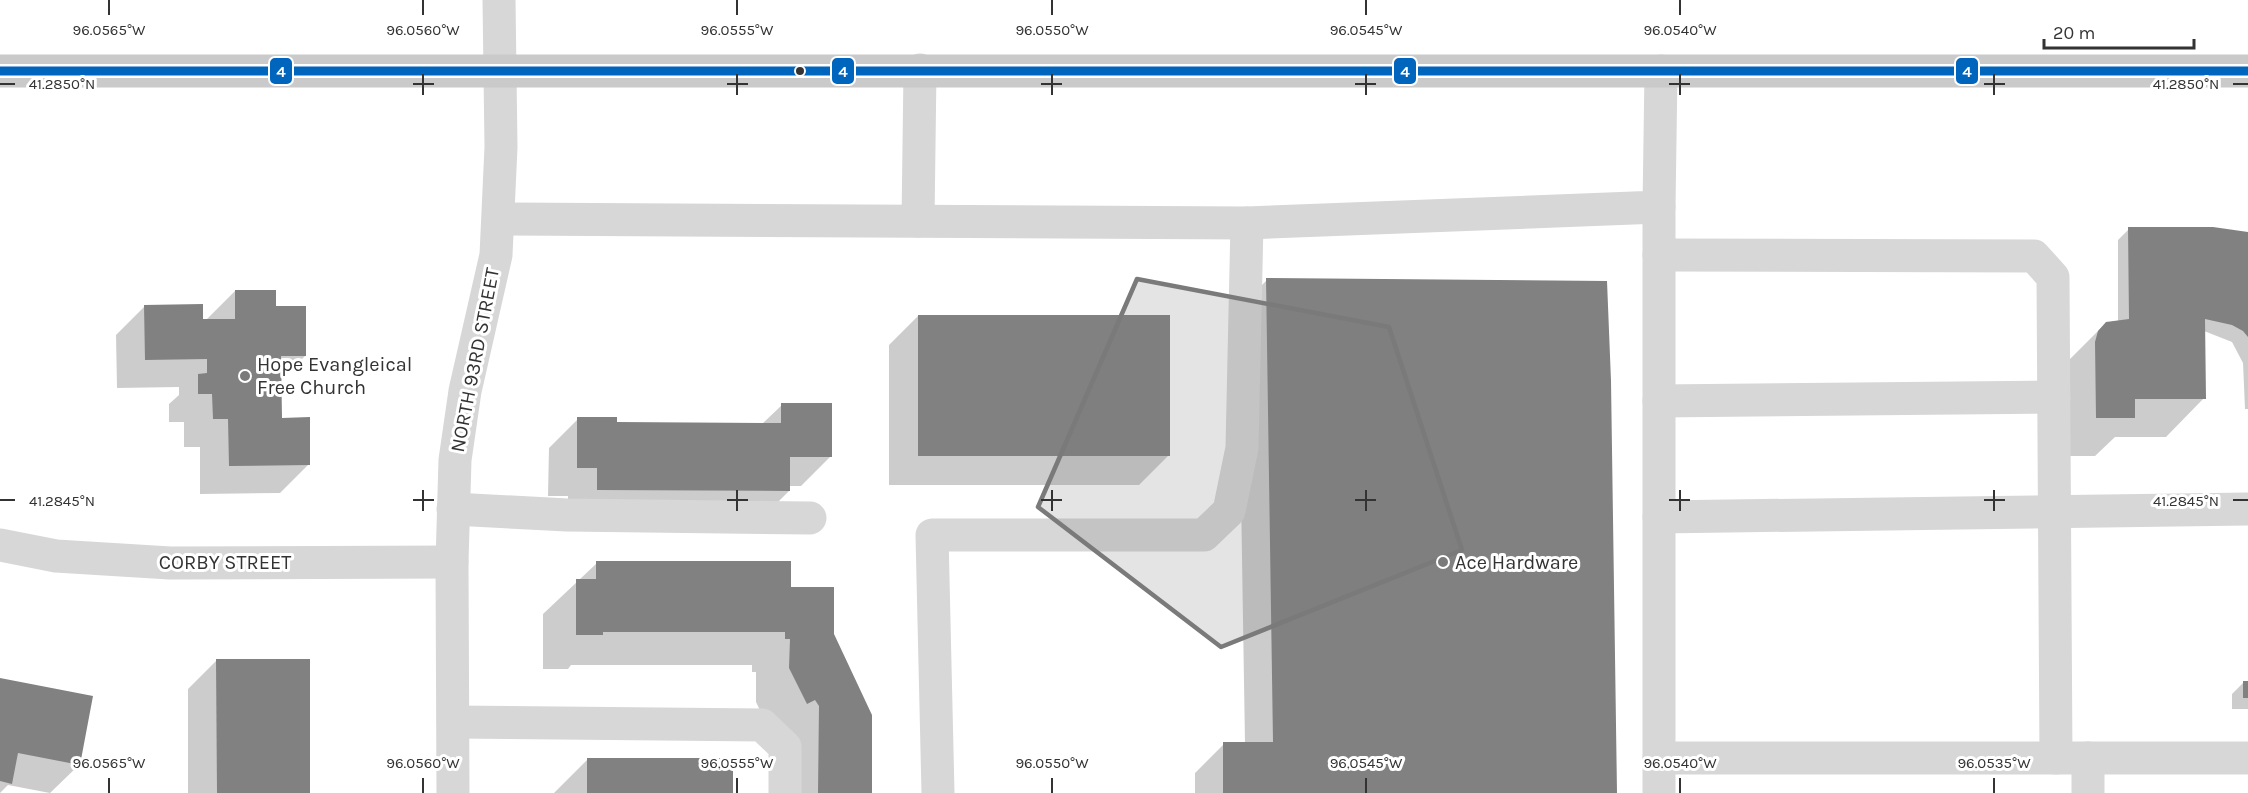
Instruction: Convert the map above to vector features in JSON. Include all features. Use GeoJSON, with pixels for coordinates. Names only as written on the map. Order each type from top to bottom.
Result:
{"type":"FeatureCollection","features":[{"type":"Feature","properties":{"kind":"main road"},"geometry":{"type":"LineString","coordinates":[[0,71],[499,69],[2248,71]]}},
{"type":"Feature","properties":{"kind":"street","name":"NORTH 93RD STREET"},"geometry":{"type":"LineString","coordinates":[[453,793],[453,509],[460,422],[491,286],[499,219],[499,0]]}},
{"type":"Feature","properties":{"kind":"street"},"geometry":{"type":"LineString","coordinates":[[918,221],[920,70]]}},
{"type":"Feature","properties":{"kind":"street"},"geometry":{"type":"LineString","coordinates":[[1659,793],[1661,71]]}},
{"type":"Feature","properties":{"kind":"street"},"geometry":{"type":"LineString","coordinates":[[499,219],[1247,223],[1659,207]]}},
{"type":"Feature","properties":{"kind":"street"},"geometry":{"type":"LineString","coordinates":[[938,793],[932,536],[1204,535],[1229,511],[1242,448],[1247,223]]}},
{"type":"Feature","properties":{"kind":"street"},"geometry":{"type":"LineString","coordinates":[[1659,255],[2034,256],[2053,277],[2054,512],[2072,758],[2088,793]]}},
{"type":"Feature","properties":{"kind":"street"},"geometry":{"type":"LineString","coordinates":[[1659,401],[2054,397]]}},
{"type":"Feature","properties":{"kind":"street"},"geometry":{"type":"LineString","coordinates":[[453,509],[567,516],[810,518]]}},
{"type":"Feature","properties":{"kind":"street"},"geometry":{"type":"LineString","coordinates":[[1659,517],[2248,509]]}},
{"type":"Feature","properties":{"kind":"street","name":"CORBY STREET"},"geometry":{"type":"LineString","coordinates":[[0,545],[56,556],[149,562],[452,562]]}},
{"type":"Feature","properties":{"kind":"street"},"geometry":{"type":"LineString","coordinates":[[453,722],[762,725],[785,747],[785,793]]}},
{"type":"Feature","properties":{"kind":"street"},"geometry":{"type":"LineString","coordinates":[[1659,758],[2248,758]]}},
{"type":"Feature","properties":{"kind":"highlighted area"},"geometry":{"type":"Polygon","coordinates":[[[1137,279],[1389,327],[1462,550],[1221,647],[1038,507],[1137,279]]]}},
{"type":"Feature","properties":{"kind":"building"},"geometry":{"type":"Polygon","coordinates":[[[2128,227],[2213,227],[2248,232],[2248,337],[2232,325],[2205,319],[2206,399],[2135,399],[2135,418],[2096,418],[2095,342],[2098,331],[2106,322],[2129,319],[2128,227]]]}},
{"type":"Feature","properties":{"kind":"building","name":"Ace Hardware"},"geometry":{"type":"Polygon","coordinates":[[[1266,278],[1607,281],[1611,381],[1617,793],[1223,793],[1223,742],[1273,742],[1266,278]]]}},
{"type":"Feature","properties":{"kind":"building"},"geometry":{"type":"Polygon","coordinates":[[[235,290],[276,290],[276,306],[306,306],[306,356],[281,356],[282,418],[310,417],[310,465],[229,466],[228,419],[213,419],[212,394],[198,394],[198,374],[207,373],[207,359],[145,360],[144,305],[203,304],[203,319],[235,319],[235,290]]]}},
{"type":"Feature","properties":{"kind":"building"},"geometry":{"type":"Polygon","coordinates":[[[918,315],[1170,315],[1170,456],[918,456],[918,315]]]}},
{"type":"Feature","properties":{"kind":"building"},"geometry":{"type":"Polygon","coordinates":[[[781,403],[832,403],[832,457],[790,457],[790,491],[597,490],[597,468],[577,468],[577,417],[617,417],[617,422],[781,423],[781,403]]]}},
{"type":"Feature","properties":{"kind":"building"},"geometry":{"type":"Polygon","coordinates":[[[596,561],[791,561],[791,587],[834,587],[834,634],[872,715],[872,793],[818,793],[819,706],[815,700],[807,704],[789,668],[790,639],[785,639],[785,632],[603,632],[603,635],[576,635],[576,579],[596,579],[596,561]]]}},
{"type":"Feature","properties":{"kind":"building"},"geometry":{"type":"Polygon","coordinates":[[[216,659],[310,659],[310,793],[217,793],[216,659]]]}},
{"type":"Feature","properties":{"kind":"building"},"geometry":{"type":"Polygon","coordinates":[[[0,678],[93,696],[80,765],[18,753],[12,784],[0,781],[0,678]]]}},
{"type":"Feature","properties":{"kind":"building"},"geometry":{"type":"Polygon","coordinates":[[[2243,681],[2248,681],[2248,698],[2243,698],[2243,681]]]}},
{"type":"Feature","properties":{"kind":"building"},"geometry":{"type":"Polygon","coordinates":[[[587,758],[733,758],[733,793],[587,793],[587,758]]]}},
{"type":"Feature","properties":{"kind":"transit line","name":"4"},"geometry":{"type":"LineString","coordinates":[[0,71],[2248,71]]}},
{"type":"Feature","properties":{"kind":"place","name":"Hope Evangleical Free Church"},"geometry":{"type":"Point","coordinates":[245,376]}},
{"type":"Feature","properties":{"kind":"place","name":"Ace Hardware"},"geometry":{"type":"Point","coordinates":[1443,562]}}]}
